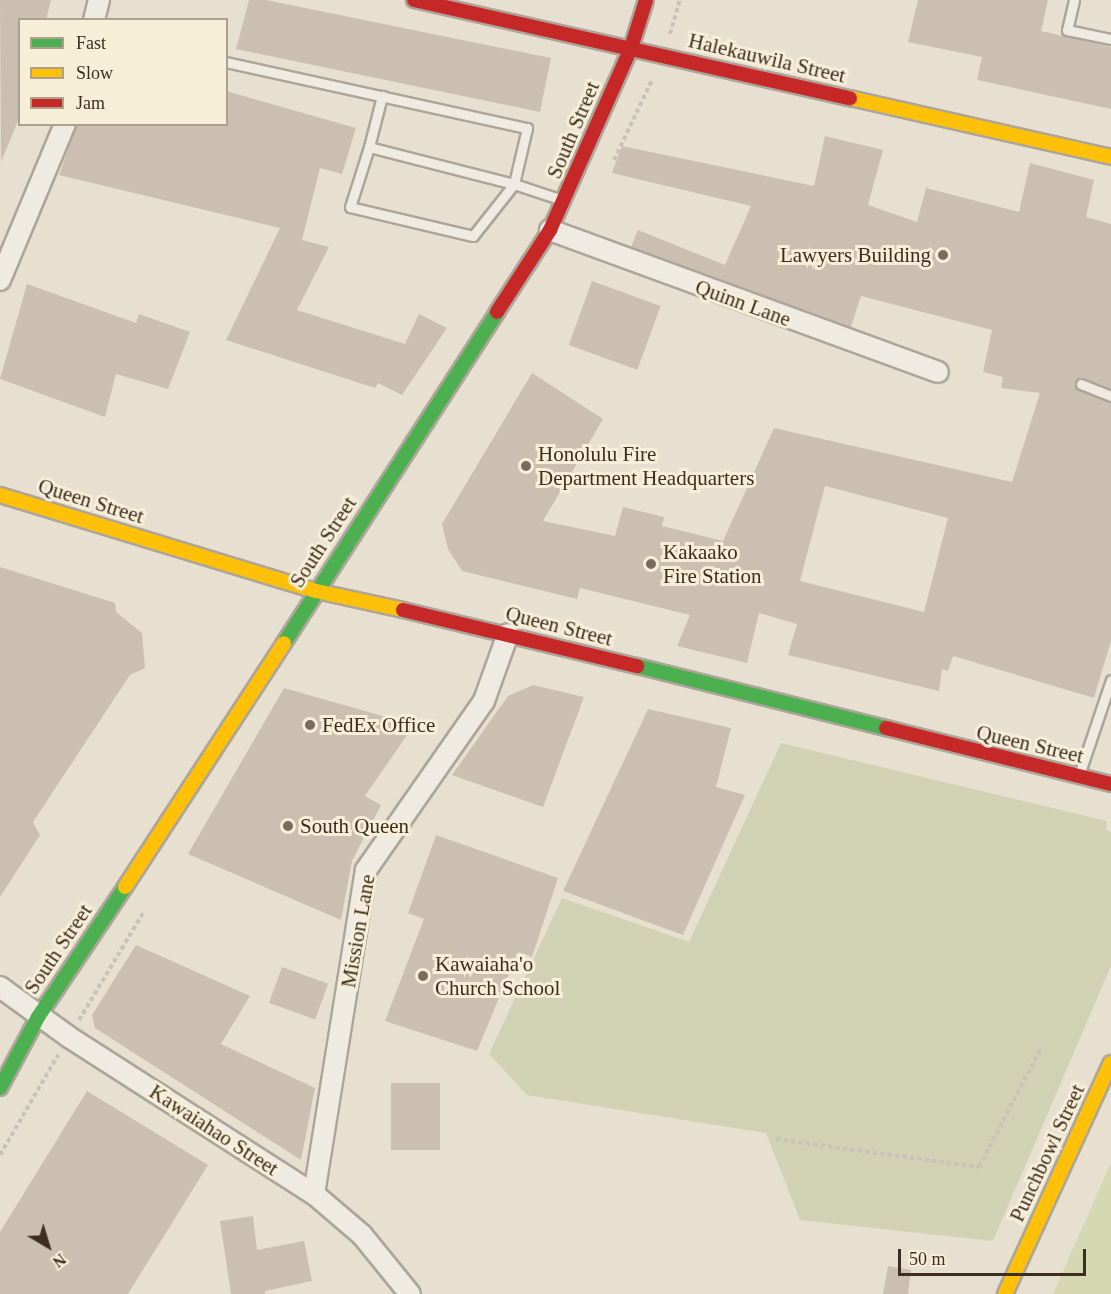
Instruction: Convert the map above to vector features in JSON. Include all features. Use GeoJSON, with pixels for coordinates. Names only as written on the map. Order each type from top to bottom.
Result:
{"type":"FeatureCollection","features":[{"type":"Feature","properties":{"kind":"main road","name":"Halekauwila Street"},"geometry":{"type":"LineString","coordinates":[[414,0],[1111,157]]}},
{"type":"Feature","properties":{"kind":"main road","name":"South Street"},"geometry":{"type":"LineString","coordinates":[[0,1088],[38,1017],[550,230],[565,201],[631,48],[646,0]]}},
{"type":"Feature","properties":{"kind":"main road","name":"Queen Street"},"geometry":{"type":"LineString","coordinates":[[0,495],[316,591],[508,634],[1111,784]]}},
{"type":"Feature","properties":{"kind":"main road","name":"Punchbowl Street"},"geometry":{"type":"LineString","coordinates":[[1005,1294],[1111,1063]]}},
{"type":"Feature","properties":{"kind":"street"},"geometry":{"type":"LineString","coordinates":[[94,18],[99,0]]}},
{"type":"Feature","properties":{"kind":"street"},"geometry":{"type":"LineString","coordinates":[[0,280],[64,126]]}},
{"type":"Feature","properties":{"kind":"street","name":"Quinn Lane"},"geometry":{"type":"LineString","coordinates":[[550,230],[938,372]]}},
{"type":"Feature","properties":{"kind":"street","name":"Mission Lane"},"geometry":{"type":"LineString","coordinates":[[314,1194],[366,870],[484,701],[508,634]]}},
{"type":"Feature","properties":{"kind":"street","name":"Kawaiahao Street"},"geometry":{"type":"LineString","coordinates":[[0,987],[38,1017],[314,1194],[362,1235],[410,1294]]}},
{"type":"Feature","properties":{"kind":"lane"},"geometry":{"type":"LineString","coordinates":[[1074,0],[1067,30],[1111,39]]}},
{"type":"Feature","properties":{"kind":"lane"},"geometry":{"type":"LineString","coordinates":[[228,62],[382,96],[527,128],[514,184],[473,236],[350,207],[382,96]]}},
{"type":"Feature","properties":{"kind":"lane"},"geometry":{"type":"LineString","coordinates":[[369,147],[514,184],[565,201]]}},
{"type":"Feature","properties":{"kind":"lane"},"geometry":{"type":"LineString","coordinates":[[1081,384],[1111,396]]}},
{"type":"Feature","properties":{"kind":"lane"},"geometry":{"type":"LineString","coordinates":[[1078,777],[1111,680]]}},
{"type":"Feature","properties":{"kind":"path"},"geometry":{"type":"LineString","coordinates":[[776,1139],[979,1167],[1041,1048]]}},
{"type":"Feature","properties":{"kind":"green space"},"geometry":{"type":"Polygon","coordinates":[[[781,743],[1107,821],[1106,830],[1111,832],[1111,966],[993,1241],[800,1220],[766,1133],[527,1095],[489,1054],[562,898],[689,942],[781,743]]]}},
{"type":"Feature","properties":{"kind":"green space"},"geometry":{"type":"Polygon","coordinates":[[[1111,1162],[1111,1294],[1053,1294],[1111,1162]]]}},
{"type":"Feature","properties":{"kind":"building"},"geometry":{"type":"Polygon","coordinates":[[[0,0],[51,0],[46,18],[18,18],[18,121],[1,162],[0,0]]]}},
{"type":"Feature","properties":{"kind":"building"},"geometry":{"type":"Polygon","coordinates":[[[249,0],[266,0],[551,58],[540,112],[236,49],[249,0]]]}},
{"type":"Feature","properties":{"kind":"building"},"geometry":{"type":"Polygon","coordinates":[[[918,0],[1048,0],[1041,31],[1111,47],[1111,109],[977,80],[982,57],[908,42],[918,0]]]}},
{"type":"Feature","properties":{"kind":"building"},"geometry":{"type":"Polygon","coordinates":[[[228,92],[356,128],[342,174],[320,168],[302,240],[329,247],[297,310],[405,344],[419,314],[447,328],[402,395],[378,383],[375,388],[226,340],[280,228],[59,175],[76,126],[228,126],[228,92]]]}},
{"type":"Feature","properties":{"kind":"building"},"geometry":{"type":"Polygon","coordinates":[[[825,136],[883,150],[868,205],[917,222],[926,188],[1019,212],[1030,163],[1094,180],[1086,217],[1111,224],[1111,389],[1081,377],[1074,384],[1078,390],[1111,403],[1111,641],[1094,698],[953,656],[948,671],[942,669],[939,691],[788,655],[797,624],[759,613],[747,663],[677,646],[690,615],[580,588],[577,599],[462,571],[448,549],[442,524],[532,373],[603,419],[543,521],[615,536],[623,507],[664,517],[662,526],[723,541],[774,428],[1012,482],[1040,393],[1001,388],[1003,377],[983,372],[992,330],[861,296],[851,327],[631,247],[638,230],[725,265],[751,206],[612,173],[622,146],[814,186],[825,136]],[[825,486],[800,581],[924,612],[948,518],[825,486]]]}},
{"type":"Feature","properties":{"kind":"building"},"geometry":{"type":"Polygon","coordinates":[[[592,281],[661,306],[637,370],[569,345],[592,281]]]}},
{"type":"Feature","properties":{"kind":"building"},"geometry":{"type":"Polygon","coordinates":[[[27,284],[136,323],[139,314],[190,332],[168,389],[116,374],[105,417],[0,379],[27,284]]]}},
{"type":"Feature","properties":{"kind":"building"},"geometry":{"type":"Polygon","coordinates":[[[0,567],[115,603],[116,612],[142,633],[145,668],[130,675],[33,822],[40,835],[0,897],[0,567]]]}},
{"type":"Feature","properties":{"kind":"building"},"geometry":{"type":"Polygon","coordinates":[[[533,685],[584,697],[543,807],[452,775],[508,696],[533,685]]]}},
{"type":"Feature","properties":{"kind":"building","name":"South Queen"},"geometry":{"type":"Polygon","coordinates":[[[284,688],[414,725],[365,796],[381,805],[352,861],[341,920],[188,854],[284,688]]]}},
{"type":"Feature","properties":{"kind":"building"},"geometry":{"type":"Polygon","coordinates":[[[648,709],[731,728],[716,787],[745,795],[683,935],[563,891],[648,709]]]}},
{"type":"Feature","properties":{"kind":"building"},"geometry":{"type":"Polygon","coordinates":[[[436,835],[558,878],[532,957],[518,952],[477,1051],[385,1021],[424,919],[408,913],[436,835]]]}},
{"type":"Feature","properties":{"kind":"building"},"geometry":{"type":"Polygon","coordinates":[[[136,945],[250,996],[221,1044],[315,1088],[301,1160],[95,1028],[92,1015],[136,945]]]}},
{"type":"Feature","properties":{"kind":"building"},"geometry":{"type":"Polygon","coordinates":[[[282,967],[328,984],[315,1019],[269,1003],[282,967]]]}},
{"type":"Feature","properties":{"kind":"building"},"geometry":{"type":"Polygon","coordinates":[[[391,1083],[440,1083],[440,1150],[391,1150],[391,1083]]]}},
{"type":"Feature","properties":{"kind":"building"},"geometry":{"type":"Polygon","coordinates":[[[87,1091],[208,1165],[128,1294],[0,1294],[0,1232],[87,1091]]]}},
{"type":"Feature","properties":{"kind":"building"},"geometry":{"type":"Polygon","coordinates":[[[253,1216],[257,1250],[304,1241],[312,1281],[265,1291],[265,1294],[231,1294],[220,1221],[253,1216]]]}},
{"type":"Feature","properties":{"kind":"building"},"geometry":{"type":"Polygon","coordinates":[[[888,1266],[911,1270],[908,1294],[883,1294],[888,1266]]]}},
{"type":"Feature","properties":{"kind":"traffic: fast"},"geometry":{"type":"LineString","coordinates":[[284,643],[497,312]]}},
{"type":"Feature","properties":{"kind":"traffic: fast"},"geometry":{"type":"LineString","coordinates":[[637,666],[886,728]]}},
{"type":"Feature","properties":{"kind":"traffic: fast"},"geometry":{"type":"LineString","coordinates":[[0,1088],[38,1017],[125,887]]}},
{"type":"Feature","properties":{"kind":"traffic: slow"},"geometry":{"type":"LineString","coordinates":[[850,98],[1111,157]]}},
{"type":"Feature","properties":{"kind":"traffic: slow"},"geometry":{"type":"LineString","coordinates":[[0,495],[316,591],[403,610]]}},
{"type":"Feature","properties":{"kind":"traffic: slow"},"geometry":{"type":"LineString","coordinates":[[125,887],[284,643]]}},
{"type":"Feature","properties":{"kind":"traffic: slow"},"geometry":{"type":"LineString","coordinates":[[1005,1294],[1111,1063]]}},
{"type":"Feature","properties":{"kind":"traffic: jam"},"geometry":{"type":"LineString","coordinates":[[414,0],[850,98]]}},
{"type":"Feature","properties":{"kind":"traffic: jam"},"geometry":{"type":"LineString","coordinates":[[497,312],[550,230],[631,48],[646,0]]}},
{"type":"Feature","properties":{"kind":"traffic: jam"},"geometry":{"type":"LineString","coordinates":[[403,610],[637,666]]}},
{"type":"Feature","properties":{"kind":"traffic: jam"},"geometry":{"type":"LineString","coordinates":[[886,728],[1111,784]]}},
{"type":"Feature","properties":{"kind":"place","name":"Lawyers Building"},"geometry":{"type":"Point","coordinates":[943,255]}},
{"type":"Feature","properties":{"kind":"place","name":"Honolulu Fire Department Headquarters"},"geometry":{"type":"Point","coordinates":[526,466]}},
{"type":"Feature","properties":{"kind":"place","name":"Kakaako Fire Station"},"geometry":{"type":"Point","coordinates":[651,564]}},
{"type":"Feature","properties":{"kind":"place","name":"FedEx Office"},"geometry":{"type":"Point","coordinates":[310,725]}},
{"type":"Feature","properties":{"kind":"place","name":"South Queen"},"geometry":{"type":"Point","coordinates":[288,826]}},
{"type":"Feature","properties":{"kind":"place","name":"Kawaiaha'o Church School"},"geometry":{"type":"Point","coordinates":[423,976]}}]}
